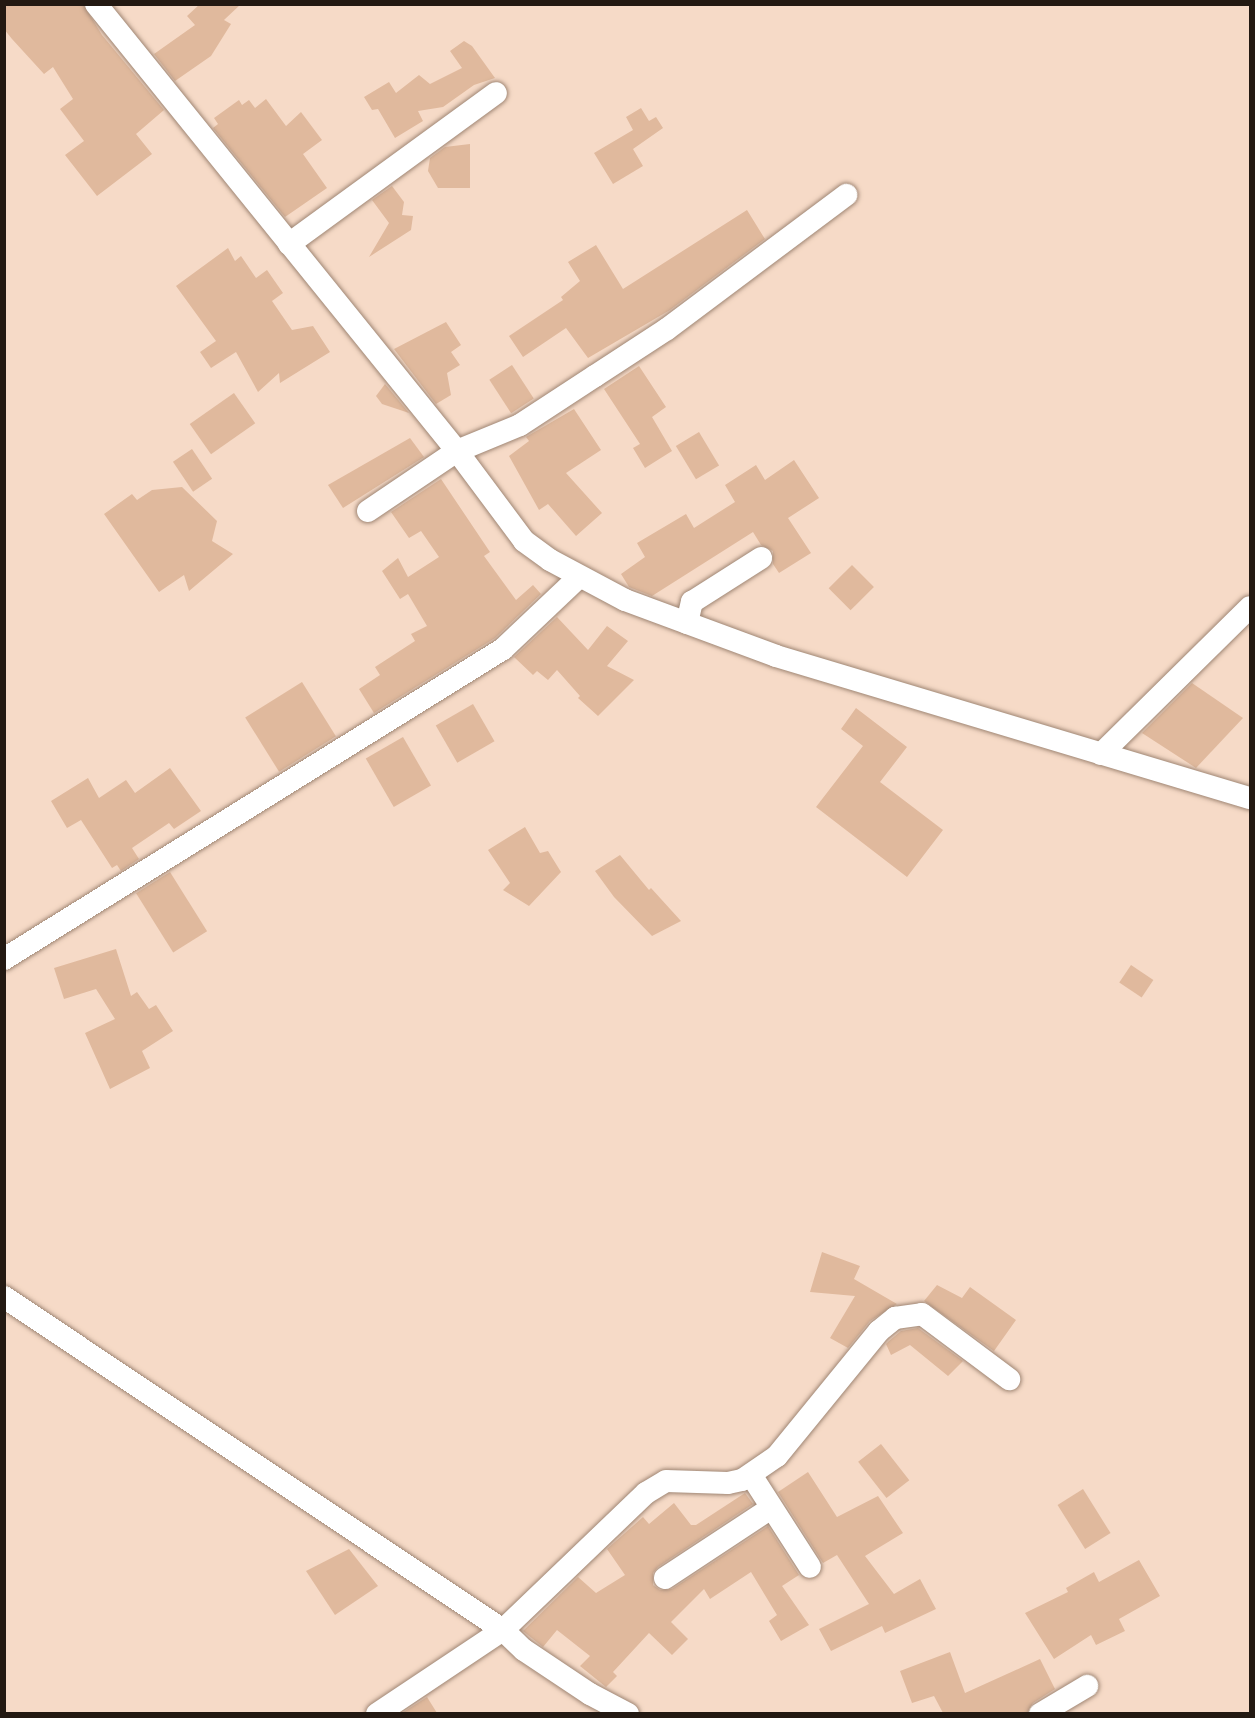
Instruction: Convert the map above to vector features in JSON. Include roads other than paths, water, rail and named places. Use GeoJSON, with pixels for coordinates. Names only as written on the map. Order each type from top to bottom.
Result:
{"type":"FeatureCollection","features":[{"type":"Feature","properties":{"kind":"street"},"geometry":{"type":"LineString","coordinates":[[96,4],[457,450],[524,541],[579,577],[687,623],[776,656],[1251,798]]}},
{"type":"Feature","properties":{"kind":"street"},"geometry":{"type":"LineString","coordinates":[[289,244],[496,93]]}},
{"type":"Feature","properties":{"kind":"street"},"geometry":{"type":"LineString","coordinates":[[368,511],[457,450],[520,426],[666,329],[846,195]]}},
{"type":"Feature","properties":{"kind":"street"},"geometry":{"type":"LineString","coordinates":[[687,623],[692,602],[761,558]]}},
{"type":"Feature","properties":{"kind":"street"},"geometry":{"type":"LineString","coordinates":[[4,958],[503,649],[579,577]]}},
{"type":"Feature","properties":{"kind":"street"},"geometry":{"type":"LineString","coordinates":[[1101,754],[1251,607]]}},
{"type":"Feature","properties":{"kind":"street"},"geometry":{"type":"LineString","coordinates":[[4,1297],[503,1630],[534,1656],[628,1713]]}},
{"type":"Feature","properties":{"kind":"street"},"geometry":{"type":"LineString","coordinates":[[377,1713],[503,1630],[646,1493],[666,1481],[728,1484],[751,1475],[777,1456],[879,1331],[906,1314],[922,1314],[1009,1379]]}},
{"type":"Feature","properties":{"kind":"street"},"geometry":{"type":"LineString","coordinates":[[751,1475],[810,1567]]}},
{"type":"Feature","properties":{"kind":"street"},"geometry":{"type":"LineString","coordinates":[[665,1578],[771,1508]]}},
{"type":"Feature","properties":{"kind":"street"},"geometry":{"type":"LineString","coordinates":[[1040,1713],[1087,1686]]}}]}
